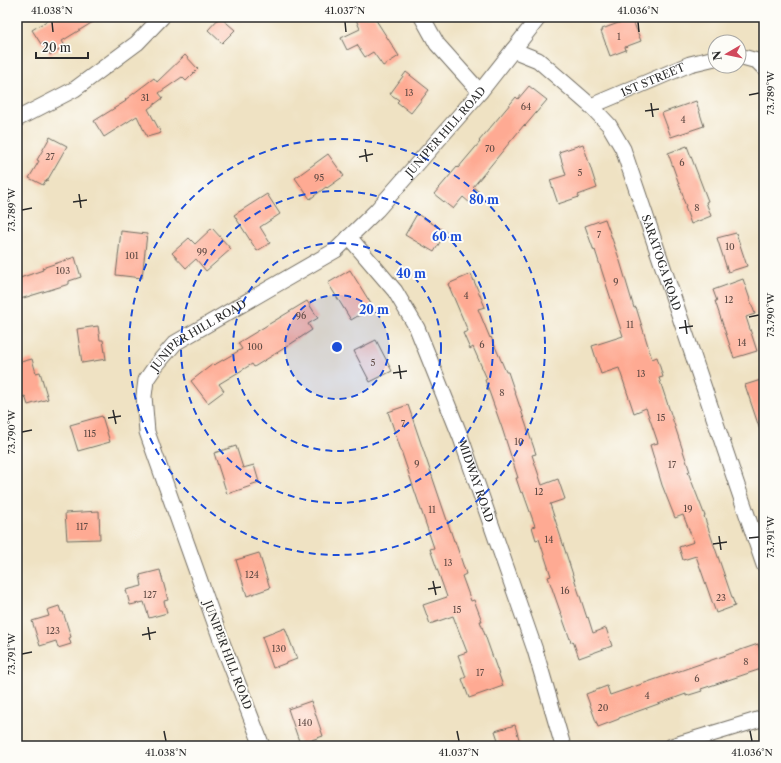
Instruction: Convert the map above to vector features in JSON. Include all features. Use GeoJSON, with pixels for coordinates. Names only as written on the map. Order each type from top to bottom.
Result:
{"type":"FeatureCollection","features":[{"type":"Feature","properties":{"kind":"street"},"geometry":{"type":"LineString","coordinates":[[17,119],[75,89],[137,43],[162,17]]}},
{"type":"Feature","properties":{"kind":"street"},"geometry":{"type":"LineString","coordinates":[[422,17],[437,44],[480,92]]}},
{"type":"Feature","properties":{"kind":"street","name":"JUNIPER HILL ROAD"},"geometry":{"type":"LineString","coordinates":[[262,746],[220,637],[147,432],[144,396],[146,380],[174,343],[336,250],[377,210],[480,92],[535,23]]}},
{"type":"Feature","properties":{"kind":"street","name":"SARATOGA ROAD"},"geometry":{"type":"LineString","coordinates":[[513,50],[538,60],[592,106],[608,126],[623,149],[764,565]]}},
{"type":"Feature","properties":{"kind":"street"},"geometry":{"type":"LineString","coordinates":[[747,58],[757,61],[764,68]]}},
{"type":"Feature","properties":{"kind":"street","name":"1ST STREET"},"geometry":{"type":"LineString","coordinates":[[592,106],[690,64],[707,60]]}},
{"type":"Feature","properties":{"kind":"street","name":"MIDWAY ROAD"},"geometry":{"type":"LineString","coordinates":[[349,237],[395,291],[417,328],[461,438],[535,650],[563,746]]}},
{"type":"Feature","properties":{"kind":"street"},"geometry":{"type":"LineString","coordinates":[[672,746],[764,718]]}},
{"type":"Feature","properties":{"kind":"building"},"geometry":{"type":"Polygon","coordinates":[[[53,17],[101,17],[62,41],[65,46],[50,55],[43,43],[41,44],[32,30],[53,17]]]}},
{"type":"Feature","properties":{"kind":"building"},"geometry":{"type":"Polygon","coordinates":[[[220,17],[235,30],[222,43],[208,30],[220,17]]]}},
{"type":"Feature","properties":{"kind":"building"},"geometry":{"type":"Polygon","coordinates":[[[355,17],[374,17],[399,56],[383,66],[373,52],[365,57],[357,45],[347,50],[341,38],[360,29],[355,17]]]}},
{"type":"Feature","properties":{"kind":"building"},"geometry":{"type":"Polygon","coordinates":[[[632,18],[641,41],[625,47],[626,50],[610,56],[601,31],[603,31],[602,29],[632,18]]]}},
{"type":"Feature","properties":{"kind":"building"},"geometry":{"type":"Polygon","coordinates":[[[185,55],[198,69],[186,81],[182,77],[159,93],[163,98],[148,109],[161,133],[147,137],[137,116],[104,137],[94,121],[126,101],[125,100],[154,78],[157,82],[185,55]]]}},
{"type":"Feature","properties":{"kind":"building"},"geometry":{"type":"Polygon","coordinates":[[[406,72],[429,90],[411,113],[397,102],[399,100],[390,94],[406,72]]]}},
{"type":"Feature","properties":{"kind":"building"},"geometry":{"type":"Polygon","coordinates":[[[529,86],[547,100],[525,126],[524,125],[473,187],[479,192],[470,203],[463,197],[453,209],[434,194],[480,142],[479,141],[516,97],[518,99],[529,86]]]}},
{"type":"Feature","properties":{"kind":"building"},"geometry":{"type":"Polygon","coordinates":[[[696,101],[704,126],[671,137],[662,113],[696,101]]]}},
{"type":"Feature","properties":{"kind":"building"},"geometry":{"type":"Polygon","coordinates":[[[50,137],[67,146],[47,181],[46,180],[43,185],[29,178],[50,137]]]}},
{"type":"Feature","properties":{"kind":"building"},"geometry":{"type":"Polygon","coordinates":[[[583,144],[597,188],[578,195],[579,197],[558,204],[550,180],[566,175],[559,152],[583,144]]]}},
{"type":"Feature","properties":{"kind":"building"},"geometry":{"type":"Polygon","coordinates":[[[687,146],[708,201],[706,202],[711,216],[691,224],[685,207],[684,198],[668,153],[687,146]]]}},
{"type":"Feature","properties":{"kind":"building"},"geometry":{"type":"Polygon","coordinates":[[[328,154],[344,176],[310,199],[295,178],[328,154]]]}},
{"type":"Feature","properties":{"kind":"building"},"geometry":{"type":"Polygon","coordinates":[[[267,194],[280,214],[260,227],[270,243],[257,251],[234,215],[267,194]]]}},
{"type":"Feature","properties":{"kind":"building"},"geometry":{"type":"Polygon","coordinates":[[[417,214],[446,232],[434,252],[405,235],[417,214]]]}},
{"type":"Feature","properties":{"kind":"building"},"geometry":{"type":"Polygon","coordinates":[[[605,219],[620,261],[634,308],[636,307],[652,359],[657,357],[663,377],[659,378],[690,472],[688,472],[705,516],[735,606],[716,613],[696,556],[683,560],[679,547],[694,542],[683,515],[675,518],[662,485],[650,445],[658,443],[646,408],[634,413],[619,368],[601,374],[592,346],[623,336],[595,250],[594,251],[585,226],[605,219]]]}},
{"type":"Feature","properties":{"kind":"building"},"geometry":{"type":"Polygon","coordinates":[[[212,228],[231,249],[206,271],[196,259],[186,268],[172,253],[189,238],[195,244],[212,228]]]}},
{"type":"Feature","properties":{"kind":"building"},"geometry":{"type":"Polygon","coordinates":[[[121,231],[147,234],[142,278],[116,275],[121,231]]]}},
{"type":"Feature","properties":{"kind":"building"},"geometry":{"type":"Polygon","coordinates":[[[736,233],[747,266],[728,272],[717,238],[736,233]]]}},
{"type":"Feature","properties":{"kind":"building"},"geometry":{"type":"Polygon","coordinates":[[[75,257],[81,277],[69,281],[69,284],[17,300],[17,279],[43,270],[42,268],[75,257]]]}},
{"type":"Feature","properties":{"kind":"building"},"geometry":{"type":"Polygon","coordinates":[[[350,270],[373,307],[351,320],[328,283],[350,270]]]}},
{"type":"Feature","properties":{"kind":"building"},"geometry":{"type":"Polygon","coordinates":[[[471,274],[485,307],[478,309],[506,372],[508,372],[536,454],[532,455],[542,485],[558,479],[565,499],[550,504],[587,618],[588,617],[593,633],[606,628],[612,646],[579,658],[573,641],[571,642],[548,577],[551,576],[539,539],[536,540],[532,527],[535,526],[523,492],[521,493],[516,478],[518,478],[485,380],[487,379],[473,347],[470,349],[463,333],[468,331],[448,284],[471,274]]]}},
{"type":"Feature","properties":{"kind":"building"},"geometry":{"type":"Polygon","coordinates":[[[743,279],[755,314],[746,317],[757,351],[734,358],[715,301],[717,301],[713,290],[743,279]]]}},
{"type":"Feature","properties":{"kind":"building"},"geometry":{"type":"Polygon","coordinates":[[[307,301],[318,318],[308,324],[312,330],[254,367],[252,364],[219,384],[224,391],[208,403],[191,381],[213,364],[214,365],[242,349],[238,343],[307,301]]]}},
{"type":"Feature","properties":{"kind":"building"},"geometry":{"type":"Polygon","coordinates":[[[98,326],[100,340],[103,340],[106,359],[82,363],[77,329],[98,326]]]}},
{"type":"Feature","properties":{"kind":"building"},"geometry":{"type":"Polygon","coordinates":[[[376,340],[392,371],[370,382],[354,351],[376,340]]]}},
{"type":"Feature","properties":{"kind":"building"},"geometry":{"type":"Polygon","coordinates":[[[32,359],[36,373],[40,372],[48,399],[28,405],[25,396],[22,397],[17,381],[17,363],[32,359]]]}},
{"type":"Feature","properties":{"kind":"building"},"geometry":{"type":"Polygon","coordinates":[[[764,379],[764,433],[761,433],[745,385],[764,379]]]}},
{"type":"Feature","properties":{"kind":"building"},"geometry":{"type":"Polygon","coordinates":[[[408,405],[466,574],[462,576],[471,601],[474,600],[482,621],[480,621],[503,686],[469,698],[462,679],[466,677],[458,655],[467,652],[453,616],[430,624],[423,605],[447,597],[430,549],[434,548],[388,412],[408,405]]]}},
{"type":"Feature","properties":{"kind":"building"},"geometry":{"type":"Polygon","coordinates":[[[102,416],[110,442],[78,451],[70,425],[102,416]]]}},
{"type":"Feature","properties":{"kind":"building"},"geometry":{"type":"Polygon","coordinates":[[[236,446],[243,468],[254,465],[259,482],[227,494],[214,453],[236,446]]]}},
{"type":"Feature","properties":{"kind":"building"},"geometry":{"type":"Polygon","coordinates":[[[99,511],[100,539],[67,540],[65,513],[99,511]]]}},
{"type":"Feature","properties":{"kind":"building"},"geometry":{"type":"Polygon","coordinates":[[[259,553],[270,588],[247,596],[236,560],[259,553]]]}},
{"type":"Feature","properties":{"kind":"building"},"geometry":{"type":"Polygon","coordinates":[[[160,570],[168,600],[164,601],[167,613],[149,618],[144,602],[130,605],[126,590],[142,586],[140,575],[160,570]]]}},
{"type":"Feature","properties":{"kind":"building"},"geometry":{"type":"Polygon","coordinates":[[[59,606],[61,612],[63,612],[71,637],[69,638],[71,644],[58,648],[56,641],[40,646],[32,621],[49,616],[47,610],[59,606]]]}},
{"type":"Feature","properties":{"kind":"building"},"geometry":{"type":"Polygon","coordinates":[[[285,628],[297,659],[273,668],[262,637],[285,628]]]}},
{"type":"Feature","properties":{"kind":"building"},"geometry":{"type":"Polygon","coordinates":[[[758,644],[764,662],[764,668],[701,689],[702,691],[686,696],[686,694],[598,727],[586,694],[607,686],[610,695],[758,644]]]}},
{"type":"Feature","properties":{"kind":"building"},"geometry":{"type":"Polygon","coordinates":[[[311,701],[323,736],[300,744],[288,709],[311,701]]]}},
{"type":"Feature","properties":{"kind":"building"},"geometry":{"type":"Polygon","coordinates":[[[515,725],[521,746],[500,746],[495,731],[515,725]]]}}]}
